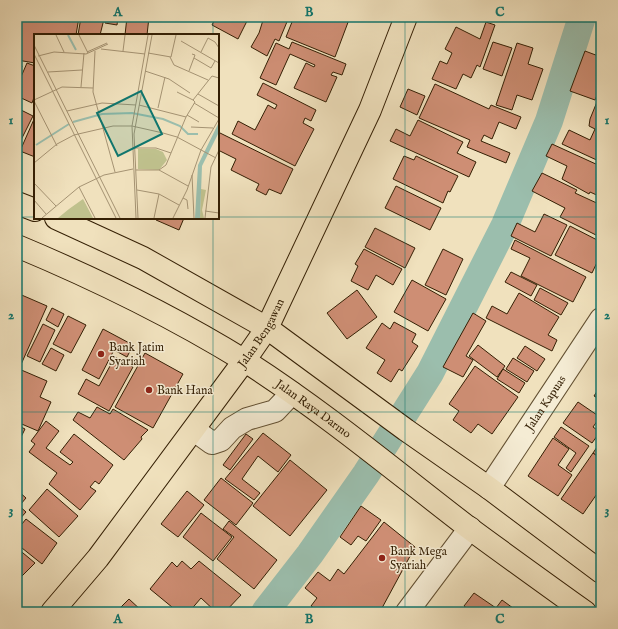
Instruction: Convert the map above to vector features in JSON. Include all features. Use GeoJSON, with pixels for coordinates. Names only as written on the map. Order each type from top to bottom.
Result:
{"type":"FeatureCollection","features":[{"type":"Feature","properties":{"kind":"main road","name":"Jalan Bengawan"},"geometry":{"type":"LineString","coordinates":[[52,612],[98,558],[194,430],[267,328],[370,110],[395,49],[406,17]]}},
{"type":"Feature","properties":{"kind":"main road"},"geometry":{"type":"LineString","coordinates":[[17,203],[34,210]]}},
{"type":"Feature","properties":{"kind":"main road"},"geometry":{"type":"LineString","coordinates":[[58,219],[143,258],[267,328],[406,430],[490,488],[601,572]]}},
{"type":"Feature","properties":{"kind":"main road","name":"Jalan Raya Darmo"},"geometry":{"type":"LineString","coordinates":[[17,246],[87,276],[160,312],[244,361],[292,393],[470,528],[585,612]]}},
{"type":"Feature","properties":{"kind":"street","name":"Jalan Kapuas"},"geometry":{"type":"LineString","coordinates":[[490,488],[601,319]]}},
{"type":"Feature","properties":{"kind":"street"},"geometry":{"type":"LineString","coordinates":[[194,430],[212,443],[218,442],[238,424],[257,416],[275,411],[292,393]]}},
{"type":"Feature","properties":{"kind":"street"},"geometry":{"type":"LineString","coordinates":[[408,612],[470,528]]}},
{"type":"Feature","properties":{"kind":"building"},"geometry":{"type":"Polygon","coordinates":[[[17,17],[79,17],[76,34],[34,34],[34,63],[17,60],[17,17]]]}},
{"type":"Feature","properties":{"kind":"building"},"geometry":{"type":"Polygon","coordinates":[[[81,17],[104,19],[100,34],[78,34],[81,17]]]}},
{"type":"Feature","properties":{"kind":"building"},"geometry":{"type":"Polygon","coordinates":[[[106,17],[118,17],[117,25],[105,23],[106,17]]]}},
{"type":"Feature","properties":{"kind":"building"},"geometry":{"type":"Polygon","coordinates":[[[127,17],[149,17],[147,34],[125,34],[127,17]]]}},
{"type":"Feature","properties":{"kind":"building"},"geometry":{"type":"Polygon","coordinates":[[[216,17],[249,17],[238,39],[212,25],[216,17]]]}},
{"type":"Feature","properties":{"kind":"building"},"geometry":{"type":"Polygon","coordinates":[[[264,17],[289,17],[279,41],[275,39],[267,56],[251,47],[259,33],[264,17]]]}},
{"type":"Feature","properties":{"kind":"building"},"geometry":{"type":"Polygon","coordinates":[[[294,17],[350,17],[335,57],[286,37],[294,17]]]}},
{"type":"Feature","properties":{"kind":"building"},"geometry":{"type":"Polygon","coordinates":[[[486,22],[495,25],[480,67],[477,65],[471,78],[463,74],[456,89],[432,79],[440,61],[447,64],[452,53],[445,49],[456,27],[480,39],[486,22]]]}},
{"type":"Feature","properties":{"kind":"building"},"geometry":{"type":"Polygon","coordinates":[[[292,42],[346,64],[342,75],[333,72],[331,75],[337,77],[326,102],[294,88],[306,63],[314,67],[315,65],[290,54],[276,85],[260,78],[276,43],[289,49],[292,42]]]}},
{"type":"Feature","properties":{"kind":"building"},"geometry":{"type":"Polygon","coordinates":[[[493,42],[512,48],[502,76],[483,69],[493,42]]]}},
{"type":"Feature","properties":{"kind":"building"},"geometry":{"type":"Polygon","coordinates":[[[517,43],[533,48],[528,64],[543,69],[532,100],[517,95],[512,110],[496,105],[517,43]]]}},
{"type":"Feature","properties":{"kind":"building"},"geometry":{"type":"Polygon","coordinates":[[[585,51],[601,57],[601,85],[595,100],[570,91],[585,51]]]}},
{"type":"Feature","properties":{"kind":"building"},"geometry":{"type":"Polygon","coordinates":[[[27,63],[34,66],[34,98],[32,103],[17,96],[17,86],[27,63]]]}},
{"type":"Feature","properties":{"kind":"building"},"geometry":{"type":"Polygon","coordinates":[[[17,64],[22,66],[17,79],[17,64]]]}},
{"type":"Feature","properties":{"kind":"building"},"geometry":{"type":"Polygon","coordinates":[[[263,83],[316,110],[311,121],[305,118],[303,123],[314,129],[295,166],[232,134],[238,121],[255,130],[268,105],[275,109],[277,105],[257,95],[263,83]]]}},
{"type":"Feature","properties":{"kind":"building"},"geometry":{"type":"Polygon","coordinates":[[[435,84],[489,109],[491,105],[521,117],[516,129],[499,122],[492,139],[484,135],[481,141],[510,153],[506,163],[467,147],[470,140],[419,118],[435,84]]]}},
{"type":"Feature","properties":{"kind":"building"},"geometry":{"type":"Polygon","coordinates":[[[408,89],[425,96],[417,115],[400,107],[408,89]]]}},
{"type":"Feature","properties":{"kind":"building"},"geometry":{"type":"Polygon","coordinates":[[[601,92],[601,162],[562,144],[569,130],[590,140],[595,129],[589,126],[590,119],[601,92]]]}},
{"type":"Feature","properties":{"kind":"building"},"geometry":{"type":"Polygon","coordinates":[[[17,108],[33,116],[17,148],[17,108]]]}},
{"type":"Feature","properties":{"kind":"building"},"geometry":{"type":"Polygon","coordinates":[[[34,119],[34,157],[20,151],[34,119]]]}},
{"type":"Feature","properties":{"kind":"building"},"geometry":{"type":"Polygon","coordinates":[[[418,120],[463,142],[457,153],[476,162],[469,177],[390,141],[396,129],[410,136],[418,120]]]}},
{"type":"Feature","properties":{"kind":"building"},"geometry":{"type":"Polygon","coordinates":[[[219,132],[293,169],[281,194],[269,189],[266,195],[256,190],[259,184],[231,170],[236,159],[219,150],[219,132]]]}},
{"type":"Feature","properties":{"kind":"building"},"geometry":{"type":"Polygon","coordinates":[[[552,144],[598,165],[601,164],[601,197],[590,192],[589,194],[562,179],[567,166],[546,156],[552,144]]]}},
{"type":"Feature","properties":{"kind":"building"},"geometry":{"type":"Polygon","coordinates":[[[404,156],[414,160],[416,156],[458,176],[450,192],[448,191],[443,203],[393,179],[404,156]]]}},
{"type":"Feature","properties":{"kind":"building"},"geometry":{"type":"Polygon","coordinates":[[[542,173],[577,190],[575,193],[601,205],[600,237],[560,217],[565,208],[532,191],[542,173]]]}},
{"type":"Feature","properties":{"kind":"building"},"geometry":{"type":"Polygon","coordinates":[[[396,186],[441,208],[430,230],[385,208],[396,186]]]}},
{"type":"Feature","properties":{"kind":"building"},"geometry":{"type":"Polygon","coordinates":[[[544,214],[567,225],[551,256],[511,236],[517,223],[535,232],[544,214]]]}},
{"type":"Feature","properties":{"kind":"building"},"geometry":{"type":"Polygon","coordinates":[[[156,219],[184,219],[179,230],[156,219]]]}},
{"type":"Feature","properties":{"kind":"building"},"geometry":{"type":"Polygon","coordinates":[[[570,226],[601,242],[601,254],[592,273],[555,255],[570,226]]]}},
{"type":"Feature","properties":{"kind":"building"},"geometry":{"type":"Polygon","coordinates":[[[375,228],[415,248],[405,268],[365,247],[375,228]]]}},
{"type":"Feature","properties":{"kind":"building"},"geometry":{"type":"Polygon","coordinates":[[[515,240],[586,277],[573,302],[521,276],[530,258],[511,249],[515,240]]]}},
{"type":"Feature","properties":{"kind":"building"},"geometry":{"type":"Polygon","coordinates":[[[364,249],[402,269],[393,285],[376,275],[368,290],[351,281],[358,266],[355,264],[364,249]]]}},
{"type":"Feature","properties":{"kind":"building"},"geometry":{"type":"Polygon","coordinates":[[[443,249],[463,259],[446,295],[425,285],[443,249]]]}},
{"type":"Feature","properties":{"kind":"building"},"geometry":{"type":"Polygon","coordinates":[[[511,272],[537,285],[531,296],[505,282],[511,272]]]}},
{"type":"Feature","properties":{"kind":"building"},"geometry":{"type":"Polygon","coordinates":[[[412,280],[446,299],[428,331],[394,312],[412,280]]]}},
{"type":"Feature","properties":{"kind":"building"},"geometry":{"type":"Polygon","coordinates":[[[540,288],[568,303],[561,315],[534,300],[540,288]]]}},
{"type":"Feature","properties":{"kind":"building"},"geometry":{"type":"Polygon","coordinates":[[[357,290],[377,317],[347,339],[327,313],[357,290]]]}},
{"type":"Feature","properties":{"kind":"building"},"geometry":{"type":"Polygon","coordinates":[[[17,293],[47,306],[19,369],[47,381],[40,397],[51,402],[38,431],[17,422],[17,293]]]}},
{"type":"Feature","properties":{"kind":"building"},"geometry":{"type":"Polygon","coordinates":[[[519,293],[559,317],[548,335],[557,340],[552,351],[486,318],[492,306],[507,314],[519,293]]]}},
{"type":"Feature","properties":{"kind":"building"},"geometry":{"type":"Polygon","coordinates":[[[52,308],[64,314],[58,327],[46,320],[52,308]]]}},
{"type":"Feature","properties":{"kind":"building"},"geometry":{"type":"Polygon","coordinates":[[[473,313],[486,321],[466,356],[473,360],[463,377],[443,367],[473,313]]]}},
{"type":"Feature","properties":{"kind":"building"},"geometry":{"type":"Polygon","coordinates":[[[68,316],[86,325],[71,353],[53,344],[68,316]]]}},
{"type":"Feature","properties":{"kind":"building"},"geometry":{"type":"Polygon","coordinates":[[[394,322],[416,334],[412,342],[418,346],[402,371],[399,369],[391,382],[377,373],[385,360],[366,348],[382,323],[390,329],[394,322]]]}},
{"type":"Feature","properties":{"kind":"building"},"geometry":{"type":"Polygon","coordinates":[[[43,324],[55,330],[40,362],[27,356],[43,324]]]}},
{"type":"Feature","properties":{"kind":"building","name":"Bank Jatim Syariah"},"geometry":{"type":"Polygon","coordinates":[[[103,329],[133,345],[127,357],[114,350],[99,379],[82,370],[103,329]]]}},
{"type":"Feature","properties":{"kind":"building"},"geometry":{"type":"Polygon","coordinates":[[[478,345],[505,366],[497,377],[469,356],[478,345]]]}},
{"type":"Feature","properties":{"kind":"building"},"geometry":{"type":"Polygon","coordinates":[[[525,346],[545,359],[537,371],[517,358],[525,346]]]}},
{"type":"Feature","properties":{"kind":"building"},"geometry":{"type":"Polygon","coordinates":[[[51,348],[64,355],[56,371],[42,364],[51,348]]]}},
{"type":"Feature","properties":{"kind":"building","name":"Bank Hana"},"geometry":{"type":"Polygon","coordinates":[[[145,353],[183,374],[153,428],[115,407],[145,353]]]}},
{"type":"Feature","properties":{"kind":"building"},"geometry":{"type":"Polygon","coordinates":[[[115,357],[133,367],[109,411],[78,394],[86,379],[99,386],[115,357]]]}},
{"type":"Feature","properties":{"kind":"building"},"geometry":{"type":"Polygon","coordinates":[[[513,358],[534,371],[527,382],[506,369],[513,358]]]}},
{"type":"Feature","properties":{"kind":"building"},"geometry":{"type":"Polygon","coordinates":[[[475,366],[518,397],[492,434],[478,424],[471,433],[453,420],[459,411],[449,404],[475,366]]]}},
{"type":"Feature","properties":{"kind":"building"},"geometry":{"type":"Polygon","coordinates":[[[503,369],[525,383],[519,393],[497,379],[503,369]]]}},
{"type":"Feature","properties":{"kind":"building"},"geometry":{"type":"Polygon","coordinates":[[[601,385],[601,400],[594,396],[601,385]]]}},
{"type":"Feature","properties":{"kind":"building"},"geometry":{"type":"Polygon","coordinates":[[[578,402],[600,417],[593,427],[600,432],[592,443],[563,423],[578,402]]]}},
{"type":"Feature","properties":{"kind":"building"},"geometry":{"type":"Polygon","coordinates":[[[97,407],[110,414],[113,409],[148,430],[124,460],[73,420],[78,412],[90,418],[97,407]]]}},
{"type":"Feature","properties":{"kind":"building"},"geometry":{"type":"Polygon","coordinates":[[[46,421],[59,431],[46,448],[70,465],[73,462],[60,452],[74,434],[113,465],[99,484],[95,481],[90,487],[96,491],[80,510],[49,484],[57,473],[29,452],[35,444],[31,441],[46,421]]]}},
{"type":"Feature","properties":{"kind":"building"},"geometry":{"type":"Polygon","coordinates":[[[17,425],[25,429],[21,437],[17,435],[17,425]]]}},
{"type":"Feature","properties":{"kind":"building"},"geometry":{"type":"Polygon","coordinates":[[[561,427],[589,446],[571,472],[566,468],[576,453],[554,437],[561,427]]]}},
{"type":"Feature","properties":{"kind":"building"},"geometry":{"type":"Polygon","coordinates":[[[263,433],[291,455],[278,472],[258,456],[242,479],[260,493],[254,500],[225,479],[263,433]]]}},
{"type":"Feature","properties":{"kind":"building"},"geometry":{"type":"Polygon","coordinates":[[[246,434],[253,439],[230,470],[223,465],[246,434]]]}},
{"type":"Feature","properties":{"kind":"building"},"geometry":{"type":"Polygon","coordinates":[[[553,438],[569,449],[558,465],[572,475],[558,496],[528,476],[553,438]]]}},
{"type":"Feature","properties":{"kind":"building"},"geometry":{"type":"Polygon","coordinates":[[[601,441],[601,459],[593,453],[601,441]]]}},
{"type":"Feature","properties":{"kind":"building"},"geometry":{"type":"Polygon","coordinates":[[[593,453],[601,459],[601,488],[583,514],[561,499],[593,453]]]}},
{"type":"Feature","properties":{"kind":"building"},"geometry":{"type":"Polygon","coordinates":[[[290,460],[327,490],[290,536],[253,506],[290,460]]]}},
{"type":"Feature","properties":{"kind":"building"},"geometry":{"type":"Polygon","coordinates":[[[221,478],[253,503],[236,525],[204,500],[221,478]]]}},
{"type":"Feature","properties":{"kind":"building"},"geometry":{"type":"Polygon","coordinates":[[[47,489],[78,516],[59,537],[29,510],[47,489]]]}},
{"type":"Feature","properties":{"kind":"building"},"geometry":{"type":"Polygon","coordinates":[[[17,490],[26,498],[20,505],[17,502],[17,490]]]}},
{"type":"Feature","properties":{"kind":"building"},"geometry":{"type":"Polygon","coordinates":[[[187,491],[204,505],[178,537],[161,524],[187,491]]]}},
{"type":"Feature","properties":{"kind":"building"},"geometry":{"type":"Polygon","coordinates":[[[17,504],[26,512],[17,522],[17,504]]]}},
{"type":"Feature","properties":{"kind":"building"},"geometry":{"type":"Polygon","coordinates":[[[361,506],[381,520],[366,541],[358,536],[351,545],[340,537],[361,506]]]}},
{"type":"Feature","properties":{"kind":"building"},"geometry":{"type":"Polygon","coordinates":[[[201,513],[232,537],[213,561],[183,537],[201,513]]]}},
{"type":"Feature","properties":{"kind":"building"},"geometry":{"type":"Polygon","coordinates":[[[26,519],[57,543],[42,564],[17,544],[17,530],[26,519]]]}},
{"type":"Feature","properties":{"kind":"building"},"geometry":{"type":"Polygon","coordinates":[[[229,521],[277,560],[254,589],[217,559],[234,537],[223,529],[229,521]]]}},
{"type":"Feature","properties":{"kind":"building","name":"Bank Mega Syariah"},"geometry":{"type":"Polygon","coordinates":[[[384,522],[415,547],[382,608],[373,612],[314,612],[316,609],[311,606],[317,598],[305,588],[318,572],[330,581],[338,569],[344,574],[384,522]]]}},
{"type":"Feature","properties":{"kind":"building"},"geometry":{"type":"Polygon","coordinates":[[[17,548],[35,563],[17,581],[17,548]]]}},
{"type":"Feature","properties":{"kind":"building"},"geometry":{"type":"Polygon","coordinates":[[[182,561],[191,569],[199,561],[241,595],[225,612],[216,612],[201,598],[189,612],[178,612],[150,589],[172,562],[177,567],[182,561]]]}},
{"type":"Feature","properties":{"kind":"building"},"geometry":{"type":"Polygon","coordinates":[[[474,593],[496,608],[502,600],[517,611],[466,612],[468,609],[464,606],[474,593]]]}},
{"type":"Feature","properties":{"kind":"building"},"geometry":{"type":"Polygon","coordinates":[[[129,599],[143,612],[116,612],[129,599]]]}},
{"type":"Feature","properties":{"kind":"waterway"},"geometry":{"type":"LineString","coordinates":[[265,612],[310,554],[366,474],[430,373],[505,225],[549,121],[582,17]]}},
{"type":"Feature","properties":{"kind":"place","name":"Bank Jatim Syariah"},"geometry":{"type":"Point","coordinates":[101,354]}},
{"type":"Feature","properties":{"kind":"place","name":"Bank Hana"},"geometry":{"type":"Point","coordinates":[149,390]}},
{"type":"Feature","properties":{"kind":"place","name":"Bank Mega Syariah"},"geometry":{"type":"Point","coordinates":[382,558]}}]}
